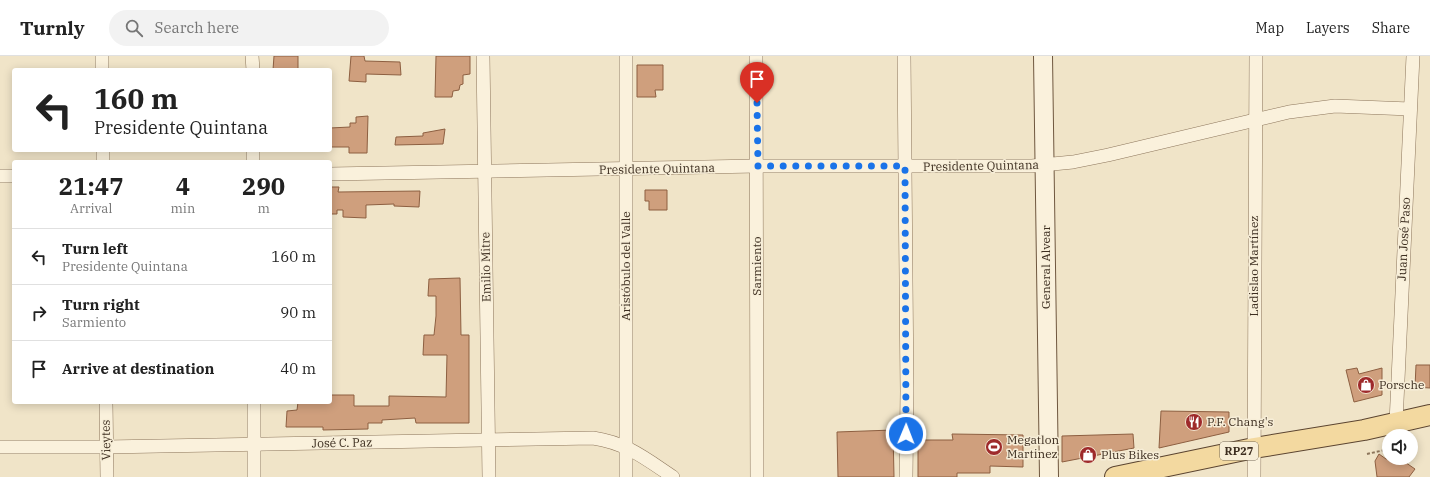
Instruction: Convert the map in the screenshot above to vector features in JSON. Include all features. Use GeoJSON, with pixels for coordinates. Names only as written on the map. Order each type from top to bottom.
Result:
{"type":"FeatureCollection","features":[{"type":"Feature","properties":{"kind":"main road","name":"RP27"},"geometry":{"type":"LineString","coordinates":[[1115,477],[1254,448],[1396,423],[1430,415]]}},
{"type":"Feature","properties":{"kind":"street"},"geometry":{"type":"LineString","coordinates":[[102,56],[102,68]]}},
{"type":"Feature","properties":{"kind":"street"},"geometry":{"type":"LineString","coordinates":[[252,56],[252,68]]}},
{"type":"Feature","properties":{"kind":"street","name":"Emilio Mitre"},"geometry":{"type":"LineString","coordinates":[[483,56],[489,477]]}},
{"type":"Feature","properties":{"kind":"street","name":"Aristóbulo del Valle"},"geometry":{"type":"LineString","coordinates":[[626,56],[626,477]]}},
{"type":"Feature","properties":{"kind":"street","name":"Sarmiento"},"geometry":{"type":"LineString","coordinates":[[756,56],[758,166],[757,477]]}},
{"type":"Feature","properties":{"kind":"street"},"geometry":{"type":"LineString","coordinates":[[904,56],[907,391],[906,477]]}},
{"type":"Feature","properties":{"kind":"street","name":"General Alvear"},"geometry":{"type":"LineString","coordinates":[[1044,56],[1048,477]]}},
{"type":"Feature","properties":{"kind":"street","name":"Ladislao Martínez"},"geometry":{"type":"LineString","coordinates":[[1254,477],[1254,120],[1256,56]]}},
{"type":"Feature","properties":{"kind":"street","name":"Juan José Paso"},"geometry":{"type":"LineString","coordinates":[[1396,423],[1413,56]]}},
{"type":"Feature","properties":{"kind":"street","name":"Presidente Quintana"},"geometry":{"type":"LineString","coordinates":[[332,174],[626,170],[758,166],[1045,165],[1108,155],[1289,112],[1335,106],[1410,109]]}},
{"type":"Feature","properties":{"kind":"street"},"geometry":{"type":"LineString","coordinates":[[0,176],[12,176]]}},
{"type":"Feature","properties":{"kind":"street","name":"Vieytes"},"geometry":{"type":"LineString","coordinates":[[106,404],[107,477]]}},
{"type":"Feature","properties":{"kind":"street"},"geometry":{"type":"LineString","coordinates":[[254,404],[254,477]]}},
{"type":"Feature","properties":{"kind":"street","name":"José C. Paz"},"geometry":{"type":"LineString","coordinates":[[0,447],[106,447],[593,438],[611,441],[626,446],[674,477]]}},
{"type":"Feature","properties":{"kind":"path"},"geometry":{"type":"LineString","coordinates":[[1367,454],[1382,451]]}},
{"type":"Feature","properties":{"kind":"building"},"geometry":{"type":"Polygon","coordinates":[[[274,56],[298,56],[298,68],[273,68],[274,56]]]}},
{"type":"Feature","properties":{"kind":"building"},"geometry":{"type":"Polygon","coordinates":[[[351,56],[364,56],[365,61],[400,62],[401,75],[366,74],[366,82],[349,81],[351,56]]]}},
{"type":"Feature","properties":{"kind":"building"},"geometry":{"type":"Polygon","coordinates":[[[436,56],[470,56],[470,74],[463,75],[463,84],[460,85],[459,90],[453,91],[452,97],[435,97],[436,56]]]}},
{"type":"Feature","properties":{"kind":"building"},"geometry":{"type":"Polygon","coordinates":[[[637,65],[663,65],[663,90],[655,90],[656,97],[637,97],[637,65]]]}},
{"type":"Feature","properties":{"kind":"building"},"geometry":{"type":"Polygon","coordinates":[[[368,116],[367,153],[349,153],[349,147],[332,147],[332,128],[350,127],[350,123],[356,123],[356,117],[368,116]]]}},
{"type":"Feature","properties":{"kind":"building"},"geometry":{"type":"Polygon","coordinates":[[[445,129],[443,144],[395,145],[396,137],[423,136],[423,133],[445,129]]]}},
{"type":"Feature","properties":{"kind":"building"},"geometry":{"type":"Polygon","coordinates":[[[332,187],[339,187],[338,192],[420,191],[419,207],[394,206],[394,204],[366,205],[366,218],[343,217],[343,210],[337,210],[337,214],[332,214],[332,187]]]}},
{"type":"Feature","properties":{"kind":"building"},"geometry":{"type":"Polygon","coordinates":[[[645,190],[667,190],[667,210],[649,210],[649,201],[645,201],[645,190]]]}},
{"type":"Feature","properties":{"kind":"building"},"geometry":{"type":"Polygon","coordinates":[[[460,278],[461,335],[469,335],[469,423],[416,423],[415,418],[382,420],[382,423],[368,423],[368,429],[323,430],[323,427],[286,427],[287,411],[297,410],[298,404],[332,404],[332,395],[354,395],[354,406],[389,406],[389,396],[446,397],[447,355],[423,355],[424,335],[434,335],[436,316],[436,296],[428,296],[429,279],[460,278]]]}},
{"type":"Feature","properties":{"kind":"building"},"geometry":{"type":"Polygon","coordinates":[[[1416,365],[1430,365],[1430,388],[1415,387],[1416,365]]]}},
{"type":"Feature","properties":{"kind":"building","name":"Porsche"},"geometry":{"type":"Polygon","coordinates":[[[1357,368],[1359,374],[1382,368],[1382,395],[1354,402],[1346,370],[1357,368]]]}},
{"type":"Feature","properties":{"kind":"building","name":"P.F. Chang's"},"geometry":{"type":"Polygon","coordinates":[[[1161,411],[1229,412],[1229,432],[1159,448],[1161,411]]]}},
{"type":"Feature","properties":{"kind":"building"},"geometry":{"type":"Polygon","coordinates":[[[893,430],[894,477],[838,477],[837,432],[893,430]]]}},
{"type":"Feature","properties":{"kind":"building"},"geometry":{"type":"Polygon","coordinates":[[[952,434],[1023,435],[1023,467],[990,466],[990,473],[957,473],[957,477],[918,477],[918,440],[953,440],[952,434]]]}},
{"type":"Feature","properties":{"kind":"building"},"geometry":{"type":"Polygon","coordinates":[[[1133,434],[1134,448],[1062,462],[1062,436],[1133,434]]]}},
{"type":"Feature","properties":{"kind":"building"},"geometry":{"type":"Polygon","coordinates":[[[1379,454],[1382,456],[1382,465],[1409,465],[1415,469],[1409,477],[1377,477],[1375,461],[1379,454]]]}},
{"type":"Feature","properties":{"kind":"place","name":"Porsche"},"geometry":{"type":"Point","coordinates":[1366,385]}},
{"type":"Feature","properties":{"kind":"place","name":"P.F. Chang's"},"geometry":{"type":"Point","coordinates":[1194,422]}},
{"type":"Feature","properties":{"kind":"place","name":"Megatlon Martinez"},"geometry":{"type":"Point","coordinates":[994,447]}},
{"type":"Feature","properties":{"kind":"place","name":"Plus Bikes"},"geometry":{"type":"Point","coordinates":[1088,455]}},
{"type":"Feature","properties":{"kind":"route"},"geometry":{"type":"LineString","coordinates":[[757,103],[758,166],[905,166],[906,434]]}}]}
